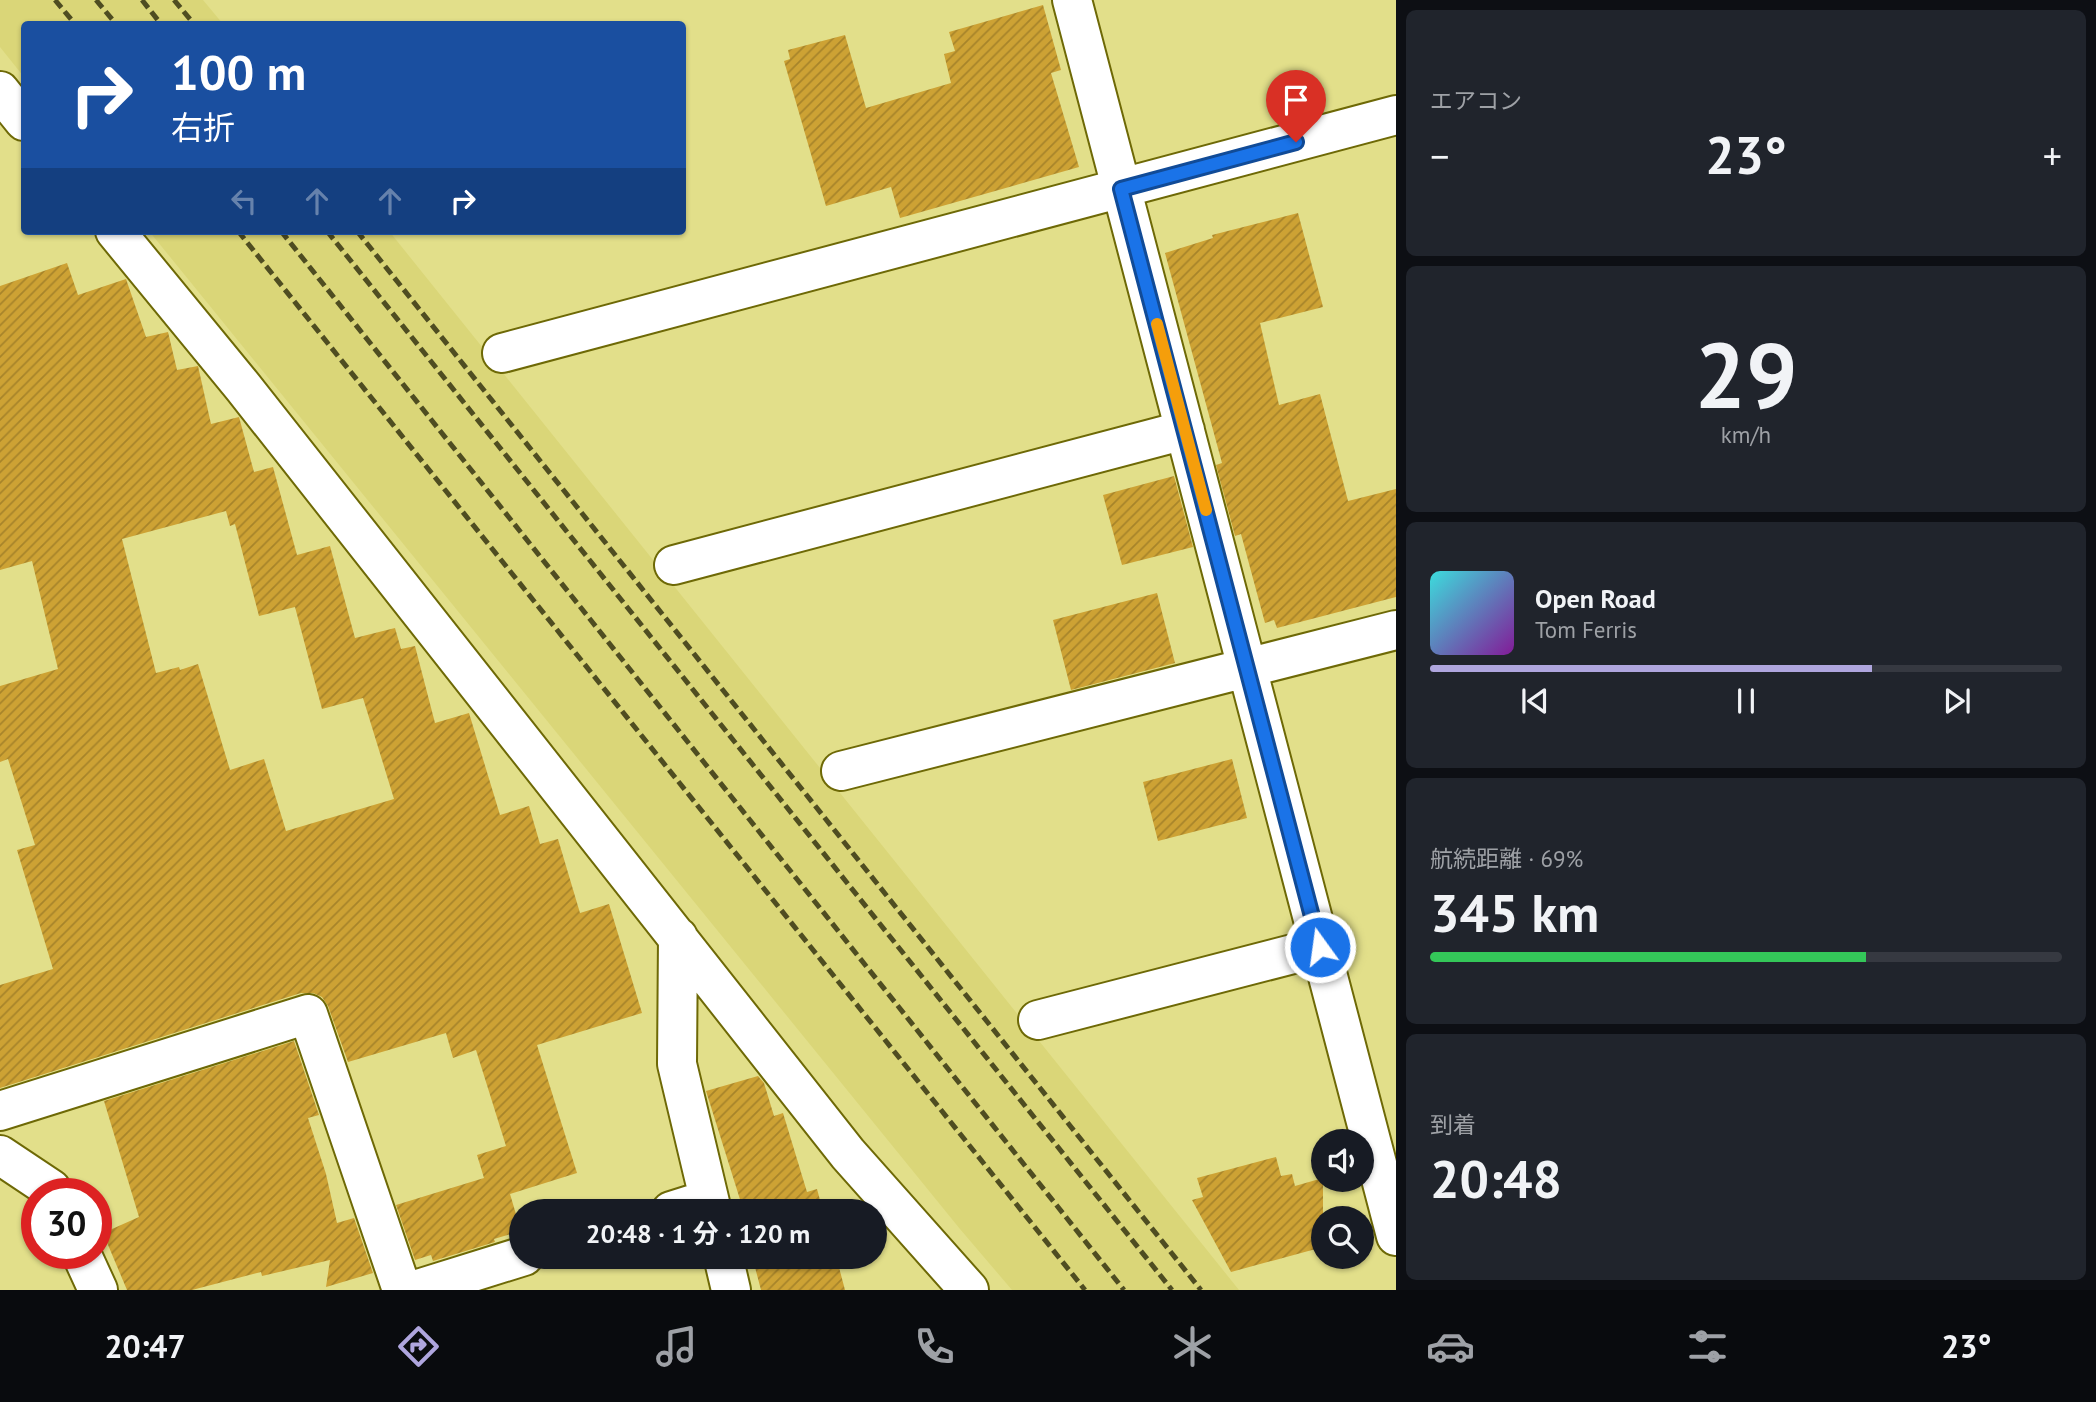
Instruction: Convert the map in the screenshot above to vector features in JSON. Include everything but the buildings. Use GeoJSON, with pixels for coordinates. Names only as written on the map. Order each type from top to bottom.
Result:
{"type":"FeatureCollection","features":[{"type":"Feature","properties":{"kind":"street"},"geometry":{"type":"LineString","coordinates":[[1072,0],[1396,1236]]}},
{"type":"Feature","properties":{"kind":"street"},"geometry":{"type":"LineString","coordinates":[[0,91],[21,117]]}},
{"type":"Feature","properties":{"kind":"street"},"geometry":{"type":"LineString","coordinates":[[502,353],[1396,116]]}},
{"type":"Feature","properties":{"kind":"street"},"geometry":{"type":"LineString","coordinates":[[118,235],[268,418],[848,1154],[969,1290]]}},
{"type":"Feature","properties":{"kind":"street"},"geometry":{"type":"LineString","coordinates":[[674,565],[1185,430]]}},
{"type":"Feature","properties":{"kind":"street"},"geometry":{"type":"LineString","coordinates":[[841,771],[1396,630]]}},
{"type":"Feature","properties":{"kind":"street"},"geometry":{"type":"LineString","coordinates":[[678,937],[677,1064],[710,1199]]}},
{"type":"Feature","properties":{"kind":"street"},"geometry":{"type":"LineString","coordinates":[[1038,1020],[1320,947]]}},
{"type":"Feature","properties":{"kind":"street"},"geometry":{"type":"LineString","coordinates":[[0,1111],[308,1013],[402,1290]]}},
{"type":"Feature","properties":{"kind":"street"},"geometry":{"type":"LineString","coordinates":[[0,1155],[34,1178]]}},
{"type":"Feature","properties":{"kind":"street"},"geometry":{"type":"LineString","coordinates":[[415,1290],[509,1261]]}},
{"type":"Feature","properties":{"kind":"street"},"geometry":{"type":"LineString","coordinates":[[88,1269],[98,1290]]}},
{"type":"Feature","properties":{"kind":"street"},"geometry":{"type":"LineString","coordinates":[[726,1269],[731,1290]]}},
{"type":"Feature","properties":{"kind":"shaded area"},"geometry":{"type":"Polygon","coordinates":[[[0,0],[203,0],[220,21],[21,21],[21,73],[0,47],[0,0]]]}},
{"type":"Feature","properties":{"kind":"shaded area"},"geometry":{"type":"Polygon","coordinates":[[[152,235],[392,235],[1239,1290],[1012,1290],[152,235]]]}},
{"type":"Feature","properties":{"kind":"railway"},"geometry":{"type":"LineString","coordinates":[[55,0],[72,21]]}},
{"type":"Feature","properties":{"kind":"railway"},"geometry":{"type":"LineString","coordinates":[[96,0],[114,21]]}},
{"type":"Feature","properties":{"kind":"railway"},"geometry":{"type":"LineString","coordinates":[[142,0],[159,21]]}},
{"type":"Feature","properties":{"kind":"railway"},"geometry":{"type":"LineString","coordinates":[[174,0],[192,21]]}},
{"type":"Feature","properties":{"kind":"railway"},"geometry":{"type":"LineString","coordinates":[[241,235],[1085,1290]]}},
{"type":"Feature","properties":{"kind":"railway"},"geometry":{"type":"LineString","coordinates":[[284,235],[1124,1290]]}},
{"type":"Feature","properties":{"kind":"railway"},"geometry":{"type":"LineString","coordinates":[[330,235],[1172,1290]]}},
{"type":"Feature","properties":{"kind":"railway"},"geometry":{"type":"LineString","coordinates":[[360,235],[1201,1290]]}},
{"type":"Feature","properties":{"kind":"slow traffic"},"geometry":{"type":"LineString","coordinates":[[1157,324],[1206,510]]}},
{"type":"Feature","properties":{"kind":"route"},"geometry":{"type":"LineString","coordinates":[[1296,142],[1121,189],[1320,947]]}}]}
